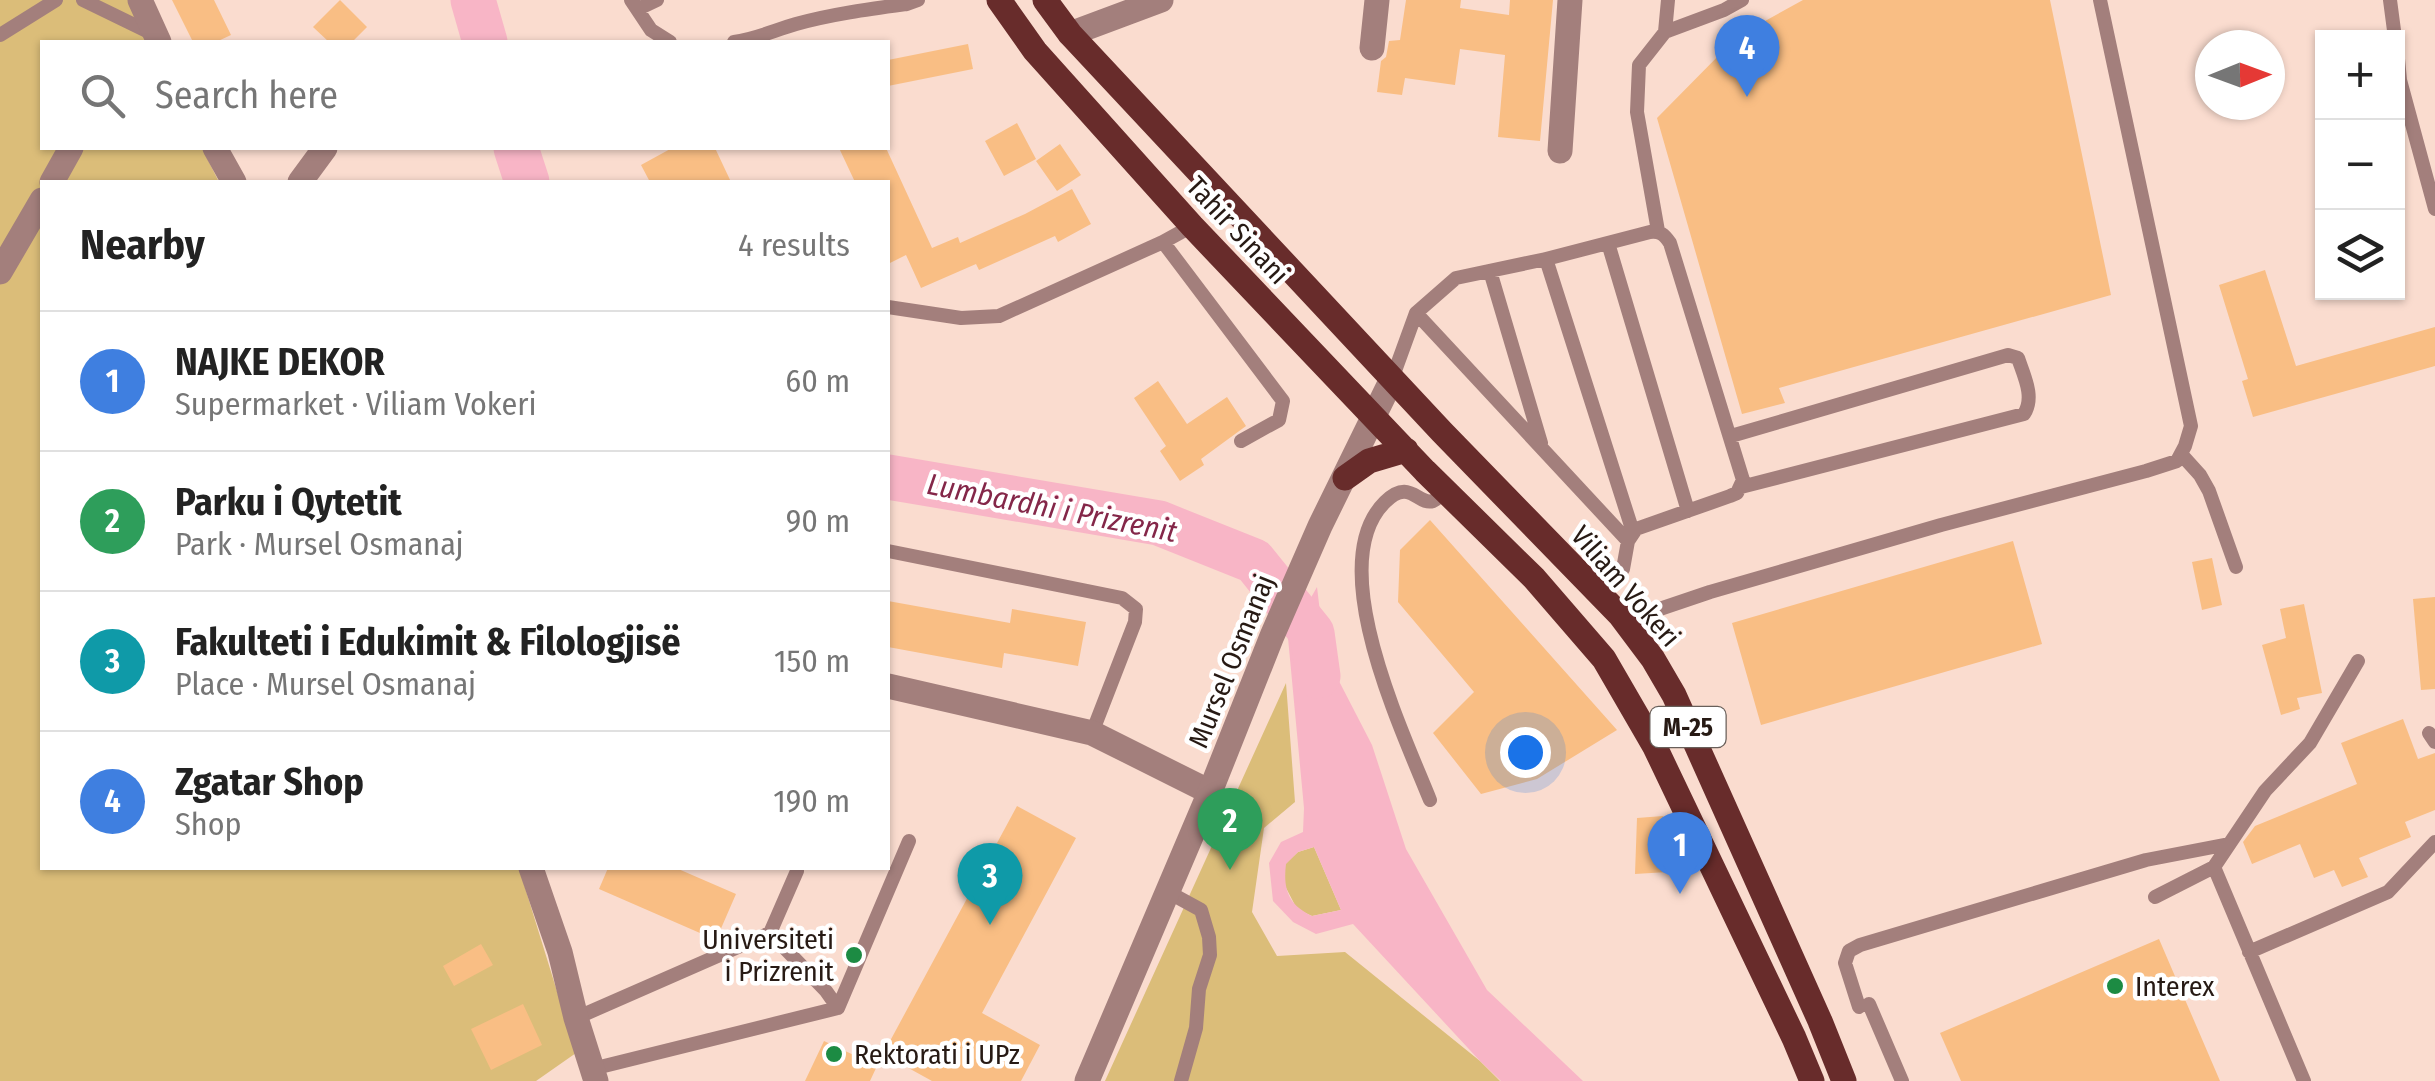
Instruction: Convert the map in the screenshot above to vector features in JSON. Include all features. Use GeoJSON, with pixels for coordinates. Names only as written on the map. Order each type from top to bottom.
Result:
{"type":"FeatureCollection","features":[{"type":"Feature","properties":{"kind":"main road","name":"Tahir Sinani"},"geometry":{"type":"LineString","coordinates":[[998,0],[1035,51],[1192,226],[1445,491]]}},
{"type":"Feature","properties":{"kind":"main road","name":"Tahir Sinani"},"geometry":{"type":"LineString","coordinates":[[1048,1],[1070,34],[1442,432]]}},
{"type":"Feature","properties":{"kind":"main road","name":"Viliam Vokeri"},"geometry":{"type":"LineString","coordinates":[[1442,432],[1620,616],[1653,659],[1674,695],[1844,1081]]}},
{"type":"Feature","properties":{"kind":"main road"},"geometry":{"type":"LineString","coordinates":[[1346,478],[1369,461],[1406,450]]}},
{"type":"Feature","properties":{"kind":"main road","name":"M-25"},"geometry":{"type":"LineString","coordinates":[[1445,491],[1534,578],[1604,659],[1656,747],[1812,1081]]}},
{"type":"Feature","properties":{"kind":"street"},"geometry":{"type":"LineString","coordinates":[[140,0],[158,39]]}},
{"type":"Feature","properties":{"kind":"street"},"geometry":{"type":"LineString","coordinates":[[1070,34],[1161,0]]}},
{"type":"Feature","properties":{"kind":"street"},"geometry":{"type":"LineString","coordinates":[[1372,48],[1378,0]]}},
{"type":"Feature","properties":{"kind":"street"},"geometry":{"type":"LineString","coordinates":[[1560,151],[1570,0]]}},
{"type":"Feature","properties":{"kind":"street"},"geometry":{"type":"LineString","coordinates":[[53,180],[69,150]]}},
{"type":"Feature","properties":{"kind":"street"},"geometry":{"type":"LineString","coordinates":[[217,150],[233,180]]}},
{"type":"Feature","properties":{"kind":"street"},"geometry":{"type":"LineString","coordinates":[[301,180],[323,150]]}},
{"type":"Feature","properties":{"kind":"street"},"geometry":{"type":"LineString","coordinates":[[0,272],[40,203]]}},
{"type":"Feature","properties":{"kind":"street","name":"Mursel Osmanaj"},"geometry":{"type":"LineString","coordinates":[[1087,1081],[1272,636],[1320,526],[1392,379]]}},
{"type":"Feature","properties":{"kind":"street"},"geometry":{"type":"LineString","coordinates":[[890,686],[1092,733],[1210,792]]}},
{"type":"Feature","properties":{"kind":"street"},"geometry":{"type":"LineString","coordinates":[[533,870],[594,1075]]}},
{"type":"Feature","properties":{"kind":"lane"},"geometry":{"type":"LineString","coordinates":[[0,35],[56,0]]}},
{"type":"Feature","properties":{"kind":"lane"},"geometry":{"type":"LineString","coordinates":[[83,0],[158,39]]}},
{"type":"Feature","properties":{"kind":"lane"},"geometry":{"type":"LineString","coordinates":[[657,0],[635,5],[652,30],[667,40]]}},
{"type":"Feature","properties":{"kind":"lane"},"geometry":{"type":"LineString","coordinates":[[752,40],[852,6],[918,0]]}},
{"type":"Feature","properties":{"kind":"lane"},"geometry":{"type":"LineString","coordinates":[[1668,0],[1665,32],[1640,65],[1636,112],[1658,231],[1670,243],[1742,473],[1741,487]]}},
{"type":"Feature","properties":{"kind":"lane"},"geometry":{"type":"LineString","coordinates":[[1665,32],[1742,0]]}},
{"type":"Feature","properties":{"kind":"lane"},"geometry":{"type":"LineString","coordinates":[[1620,616],[1639,616],[1940,525],[2177,461],[2191,426],[2100,0]]}},
{"type":"Feature","properties":{"kind":"lane"},"geometry":{"type":"LineString","coordinates":[[2390,0],[2394,30]]}},
{"type":"Feature","properties":{"kind":"lane"},"geometry":{"type":"LineString","coordinates":[[2405,98],[2435,209]]}},
{"type":"Feature","properties":{"kind":"lane"},"geometry":{"type":"LineString","coordinates":[[890,307],[961,318],[999,316],[1192,226]]}},
{"type":"Feature","properties":{"kind":"lane"},"geometry":{"type":"LineString","coordinates":[[1392,379],[1416,313],[1456,278],[1658,231]]}},
{"type":"Feature","properties":{"kind":"lane"},"geometry":{"type":"LineString","coordinates":[[1163,242],[1283,401],[1279,420],[1241,442]]}},
{"type":"Feature","properties":{"kind":"lane"},"geometry":{"type":"LineString","coordinates":[[1608,242],[1688,511]]}},
{"type":"Feature","properties":{"kind":"lane"},"geometry":{"type":"LineString","coordinates":[[1546,259],[1630,536],[1624,569],[1600,596]]}},
{"type":"Feature","properties":{"kind":"lane"},"geometry":{"type":"LineString","coordinates":[[1490,270],[1543,449]]}},
{"type":"Feature","properties":{"kind":"lane"},"geometry":{"type":"LineString","coordinates":[[1416,313],[1630,536]]}},
{"type":"Feature","properties":{"kind":"lane"},"geometry":{"type":"LineString","coordinates":[[1630,536],[1640,526],[1730,496],[1741,487],[2024,414],[2030,395],[2018,358],[2008,355],[1730,436]]}},
{"type":"Feature","properties":{"kind":"lane"},"geometry":{"type":"LineString","coordinates":[[2181,454],[2208,491],[2236,568]]}},
{"type":"Feature","properties":{"kind":"lane"},"geometry":{"type":"LineString","coordinates":[[1430,800],[1380,673],[1365,610],[1361,563],[1367,529],[1382,504],[1396,493],[1410,492],[1433,501],[1445,491]]}},
{"type":"Feature","properties":{"kind":"lane"},"geometry":{"type":"LineString","coordinates":[[890,551],[1122,598],[1136,609],[1135,622],[1092,733]]}},
{"type":"Feature","properties":{"kind":"lane"},"geometry":{"type":"LineString","coordinates":[[2155,897],[2214,868],[2265,791],[2310,742],[2358,661]]}},
{"type":"Feature","properties":{"kind":"lane"},"geometry":{"type":"LineString","coordinates":[[838,1008],[909,841]]}},
{"type":"Feature","properties":{"kind":"lane"},"geometry":{"type":"LineString","coordinates":[[2249,952],[2388,892],[2435,842]]}},
{"type":"Feature","properties":{"kind":"lane"},"geometry":{"type":"LineString","coordinates":[[1902,1081],[1845,964],[1849,951],[2146,860],[2230,844]]}},
{"type":"Feature","properties":{"kind":"lane"},"geometry":{"type":"LineString","coordinates":[[2214,868],[2304,1081]]}},
{"type":"Feature","properties":{"kind":"lane"},"geometry":{"type":"LineString","coordinates":[[576,1018],[770,932],[797,871]]}},
{"type":"Feature","properties":{"kind":"lane"},"geometry":{"type":"LineString","coordinates":[[1168,892],[1201,910],[1209,937],[1210,955],[1199,989],[1196,1028],[1181,1081]]}},
{"type":"Feature","properties":{"kind":"lane"},"geometry":{"type":"LineString","coordinates":[[770,932],[838,1008]]}},
{"type":"Feature","properties":{"kind":"lane"},"geometry":{"type":"LineString","coordinates":[[594,1075],[838,1008]]}},
{"type":"Feature","properties":{"kind":"shaded area"},"geometry":{"type":"Polygon","coordinates":[[[0,0],[131,0],[150,40],[40,40],[40,150],[203,150],[218,180],[40,180],[40,870],[520,870],[576,1053],[536,1081],[0,1081],[0,0]]]}},
{"type":"Feature","properties":{"kind":"shaded area"},"geometry":{"type":"Polygon","coordinates":[[[1317,587],[1325,654],[1372,745],[1406,849],[1487,990],[1583,1081],[1501,1081],[1353,924],[1316,934],[1293,922],[1273,901],[1269,863],[1281,842],[1303,832],[1288,638],[1317,587]],[[1314,847],[1298,852],[1286,864],[1285,881],[1292,901],[1312,916],[1341,910],[1314,847]]]}},
{"type":"Feature","properties":{"kind":"shaded area"},"geometry":{"type":"Polygon","coordinates":[[[1286,683],[1295,802],[1264,828],[1252,912],[1277,956],[1345,952],[1500,1081],[1105,1081],[1286,683]]]}},
{"type":"Feature","properties":{"kind":"shaded area"},"geometry":{"type":"Polygon","coordinates":[[[1314,847],[1341,910],[1312,916],[1297,909],[1284,884],[1285,864],[1298,852],[1314,847]]]}},
{"type":"Feature","properties":{"kind":"building"},"geometry":{"type":"Polygon","coordinates":[[[172,0],[214,0],[231,35],[220,40],[192,40],[172,0]]]}},
{"type":"Feature","properties":{"kind":"building"},"geometry":{"type":"Polygon","coordinates":[[[340,0],[367,27],[354,40],[327,40],[313,27],[340,0]]]}},
{"type":"Feature","properties":{"kind":"building"},"geometry":{"type":"Polygon","coordinates":[[[1406,0],[1461,0],[1460,8],[1509,15],[1510,0],[1553,0],[1540,141],[1498,137],[1505,55],[1460,49],[1455,85],[1405,78],[1402,95],[1377,92],[1381,61],[1386,57],[1389,41],[1400,40],[1406,0]]]}},
{"type":"Feature","properties":{"kind":"building"},"geometry":{"type":"Polygon","coordinates":[[[1803,0],[2050,0],[2111,295],[1779,388],[1785,403],[1742,414],[1657,118],[1731,43],[1803,0]]]}},
{"type":"Feature","properties":{"kind":"building"},"geometry":{"type":"Polygon","coordinates":[[[968,44],[973,69],[890,86],[890,60],[968,44]]]}},
{"type":"Feature","properties":{"kind":"building"},"geometry":{"type":"Polygon","coordinates":[[[1017,123],[1036,159],[1004,176],[985,141],[1017,123]]]}},
{"type":"Feature","properties":{"kind":"building"},"geometry":{"type":"Polygon","coordinates":[[[1060,144],[1081,175],[1057,191],[1036,161],[1060,144]]]}},
{"type":"Feature","properties":{"kind":"building"},"geometry":{"type":"Polygon","coordinates":[[[668,150],[716,150],[730,180],[649,180],[641,165],[668,150]]]}},
{"type":"Feature","properties":{"kind":"building"},"geometry":{"type":"Polygon","coordinates":[[[840,150],[887,150],[932,248],[958,237],[960,243],[1072,189],[1091,224],[1058,242],[1055,236],[979,270],[976,264],[921,288],[906,255],[890,263],[890,180],[854,180],[840,150]]]}},
{"type":"Feature","properties":{"kind":"building"},"geometry":{"type":"Polygon","coordinates":[[[2265,270],[2296,366],[2435,327],[2435,366],[2253,417],[2242,381],[2248,379],[2219,285],[2265,270]]]}},
{"type":"Feature","properties":{"kind":"building"},"geometry":{"type":"Polygon","coordinates":[[[1158,381],[1187,424],[1227,397],[1246,426],[1201,459],[1204,465],[1180,481],[1160,451],[1166,446],[1134,398],[1158,381]]]}},
{"type":"Feature","properties":{"kind":"building"},"geometry":{"type":"Polygon","coordinates":[[[1430,520],[1617,730],[1537,779],[1481,794],[1433,733],[1474,692],[1398,602],[1400,550],[1430,520]]]}},
{"type":"Feature","properties":{"kind":"building"},"geometry":{"type":"Polygon","coordinates":[[[2013,541],[2042,644],[1761,725],[1732,623],[2013,541]]]}},
{"type":"Feature","properties":{"kind":"building"},"geometry":{"type":"Polygon","coordinates":[[[2212,558],[2222,605],[2202,610],[2192,562],[2212,558]]]}},
{"type":"Feature","properties":{"kind":"building"},"geometry":{"type":"Polygon","coordinates":[[[2435,597],[2435,689],[2421,690],[2413,599],[2435,597]]]}},
{"type":"Feature","properties":{"kind":"building"},"geometry":{"type":"Polygon","coordinates":[[[890,601],[1010,623],[1012,609],[1086,622],[1078,666],[1004,653],[1002,668],[890,647],[890,601]]]}},
{"type":"Feature","properties":{"kind":"building"},"geometry":{"type":"Polygon","coordinates":[[[2304,604],[2322,693],[2297,698],[2300,709],[2281,715],[2262,645],[2286,638],[2280,609],[2304,604]]]}},
{"type":"Feature","properties":{"kind":"building"},"geometry":{"type":"Polygon","coordinates":[[[2403,719],[2418,759],[2435,753],[2435,810],[2405,822],[2411,837],[2359,858],[2368,877],[2342,887],[2334,870],[2314,878],[2300,844],[2252,864],[2243,842],[2255,826],[2357,784],[2341,743],[2403,719]]]}},
{"type":"Feature","properties":{"kind":"building"},"geometry":{"type":"Polygon","coordinates":[[[1017,806],[1076,838],[982,1013],[1040,1045],[1021,1081],[932,1081],[883,1054],[1017,806]]]}},
{"type":"Feature","properties":{"kind":"building"},"geometry":{"type":"Polygon","coordinates":[[[1663,816],[1684,871],[1635,874],[1637,818],[1663,816]]]}},
{"type":"Feature","properties":{"kind":"building"},"geometry":{"type":"Polygon","coordinates":[[[607,870],[681,870],[736,894],[716,940],[599,889],[607,870]]]}},
{"type":"Feature","properties":{"kind":"building","name":"Interex"},"geometry":{"type":"Polygon","coordinates":[[[2159,939],[2220,1081],[1961,1081],[1940,1033],[2159,939]]]}},
{"type":"Feature","properties":{"kind":"building"},"geometry":{"type":"Polygon","coordinates":[[[481,944],[493,965],[454,986],[443,966],[481,944]]]}},
{"type":"Feature","properties":{"kind":"building"},"geometry":{"type":"Polygon","coordinates":[[[523,1004],[542,1045],[491,1070],[471,1029],[523,1004]]]}},
{"type":"Feature","properties":{"kind":"building","name":"Rektorati i UPz"},"geometry":{"type":"Polygon","coordinates":[[[824,1041],[877,1066],[870,1081],[805,1081],[824,1041]]]}},
{"type":"Feature","properties":{"kind":"waterway","name":"Lumbardhi i Prizrenit"},"geometry":{"type":"LineString","coordinates":[[473,0],[484,40]]}},
{"type":"Feature","properties":{"kind":"waterway","name":"Lumbardhi i Prizrenit"},"geometry":{"type":"LineString","coordinates":[[517,150],[526,180]]}},
{"type":"Feature","properties":{"kind":"waterway","name":"Lumbardhi i Prizrenit"},"geometry":{"type":"LineString","coordinates":[[890,477],[1159,523],[1254,561],[1312,633],[1318,676]]}},
{"type":"Feature","properties":{"kind":"place","name":"Zgatar Shop"},"geometry":{"type":"Point","coordinates":[1747,97]}},
{"type":"Feature","properties":{"kind":"place","name":"Parku i Qytetit"},"geometry":{"type":"Point","coordinates":[1230,870]}},
{"type":"Feature","properties":{"kind":"place","name":"NAJKE DEKOR"},"geometry":{"type":"Point","coordinates":[1680,894]}},
{"type":"Feature","properties":{"kind":"place","name":"Fakulteti i Edukimit & Filologjisë"},"geometry":{"type":"Point","coordinates":[990,925]}},
{"type":"Feature","properties":{"kind":"place","name":"Universiteti i Prizrenit"},"geometry":{"type":"Point","coordinates":[854,955]}},
{"type":"Feature","properties":{"kind":"place","name":"Interex"},"geometry":{"type":"Point","coordinates":[2115,986]}},
{"type":"Feature","properties":{"kind":"place","name":"Rektorati i UPz"},"geometry":{"type":"Point","coordinates":[834,1054]}}]}
